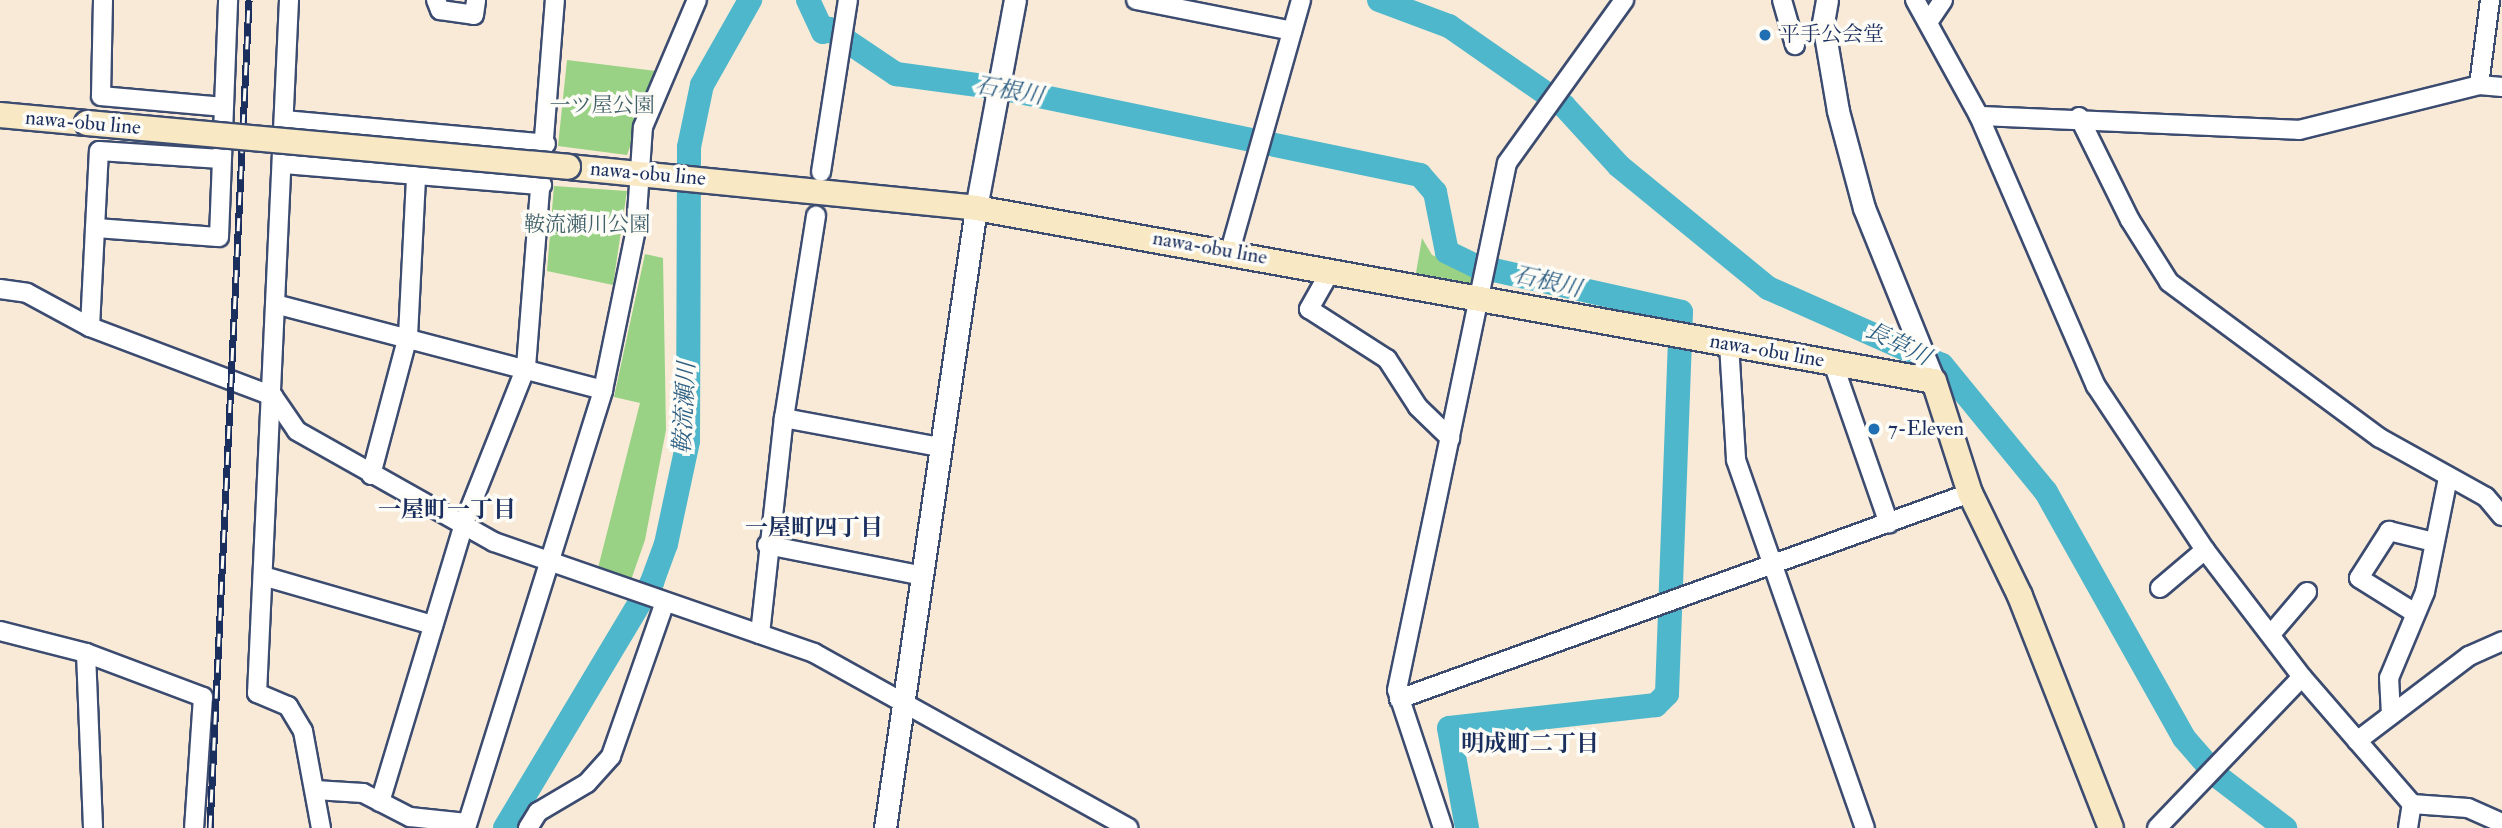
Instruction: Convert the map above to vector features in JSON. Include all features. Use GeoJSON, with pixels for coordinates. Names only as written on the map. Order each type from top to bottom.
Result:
{"type":"FeatureCollection","features":[{"type":"Feature","properties":{"kind":"main road","name":"nawa-obu line"},"geometry":{"type":"LineString","coordinates":[[0,115],[641,173],[976,208],[1230,251],[1833,363],[1932,375]]}},
{"type":"Feature","properties":{"kind":"main road"},"geometry":{"type":"LineString","coordinates":[[1932,375],[1970,493],[2020,596],[2111,828]]}},
{"type":"Feature","properties":{"kind":"street"},"geometry":{"type":"LineString","coordinates":[[103,0],[101,96],[224,107]]}},
{"type":"Feature","properties":{"kind":"street"},"geometry":{"type":"LineString","coordinates":[[94,228],[219,237],[228,0]]}},
{"type":"Feature","properties":{"kind":"street"},"geometry":{"type":"LineString","coordinates":[[289,0],[279,305],[257,693],[288,706],[303,731],[321,828]]}},
{"type":"Feature","properties":{"kind":"street"},"geometry":{"type":"LineString","coordinates":[[436,0],[440,10],[474,15],[476,0]]}},
{"type":"Feature","properties":{"kind":"street"},"geometry":{"type":"LineString","coordinates":[[380,802],[464,523],[526,367],[546,144],[555,0]]}},
{"type":"Feature","properties":{"kind":"street"},"geometry":{"type":"LineString","coordinates":[[315,790],[363,793],[410,817],[467,825],[603,390],[636,229],[643,127],[697,0]]}},
{"type":"Feature","properties":{"kind":"street"},"geometry":{"type":"LineString","coordinates":[[821,172],[848,0]]}},
{"type":"Feature","properties":{"kind":"street"},"geometry":{"type":"LineString","coordinates":[[885,828],[976,208],[1015,0]]}},
{"type":"Feature","properties":{"kind":"street"},"geometry":{"type":"LineString","coordinates":[[1136,0],[1292,31]]}},
{"type":"Feature","properties":{"kind":"street"},"geometry":{"type":"LineString","coordinates":[[1230,251],[1301,0]]}},
{"type":"Feature","properties":{"kind":"street"},"geometry":{"type":"LineString","coordinates":[[1443,828],[1399,699],[1507,163],[1624,0]]}},
{"type":"Feature","properties":{"kind":"street"},"geometry":{"type":"LineString","coordinates":[[1782,0],[1795,46]]}},
{"type":"Feature","properties":{"kind":"street"},"geometry":{"type":"LineString","coordinates":[[1827,0],[1824,23],[1838,111],[1864,208],[1932,375]]}},
{"type":"Feature","properties":{"kind":"street"},"geometry":{"type":"LineString","coordinates":[[1915,0],[1929,21],[1979,116],[2096,386],[2206,550],[2272,633],[2302,677],[2412,804],[2468,808],[2502,823]]}},
{"type":"Feature","properties":{"kind":"street"},"geometry":{"type":"LineString","coordinates":[[1929,21],[1942,0]]}},
{"type":"Feature","properties":{"kind":"street"},"geometry":{"type":"LineString","coordinates":[[2479,85],[2490,0]]}},
{"type":"Feature","properties":{"kind":"street"},"geometry":{"type":"LineString","coordinates":[[1979,116],[2079,117],[2300,130],[2479,85],[2502,87]]}},
{"type":"Feature","properties":{"kind":"street"},"geometry":{"type":"LineString","coordinates":[[2079,117],[2130,220],[2169,282],[2380,438],[2486,497],[2502,516]]}},
{"type":"Feature","properties":{"kind":"street"},"geometry":{"type":"LineString","coordinates":[[284,120],[546,144]]}},
{"type":"Feature","properties":{"kind":"street"},"geometry":{"type":"LineString","coordinates":[[90,327],[99,151],[221,159]]}},
{"type":"Feature","properties":{"kind":"street"},"geometry":{"type":"LineString","coordinates":[[284,164],[416,177],[542,185]]}},
{"type":"Feature","properties":{"kind":"street"},"geometry":{"type":"LineString","coordinates":[[371,475],[408,336],[416,177]]}},
{"type":"Feature","properties":{"kind":"street"},"geometry":{"type":"LineString","coordinates":[[760,634],[767,545],[783,418],[816,216]]}},
{"type":"Feature","properties":{"kind":"street"},"geometry":{"type":"LineString","coordinates":[[1331,270],[1309,309],[1387,359],[1418,407],[1450,439]]}},
{"type":"Feature","properties":{"kind":"street"},"geometry":{"type":"LineString","coordinates":[[0,289],[27,293],[90,327],[273,397],[297,431],[371,475],[548,563],[664,605],[814,653],[1129,828]]}},
{"type":"Feature","properties":{"kind":"street"},"geometry":{"type":"LineString","coordinates":[[279,305],[408,336],[603,390]]}},
{"type":"Feature","properties":{"kind":"street"},"geometry":{"type":"LineString","coordinates":[[1729,344],[1736,460],[1770,566],[1865,828]]}},
{"type":"Feature","properties":{"kind":"street"},"geometry":{"type":"LineString","coordinates":[[1833,363],[1889,524]]}},
{"type":"Feature","properties":{"kind":"street"},"geometry":{"type":"LineString","coordinates":[[783,418],[939,447]]}},
{"type":"Feature","properties":{"kind":"street"},"geometry":{"type":"LineString","coordinates":[[2391,715],[2389,678],[2415,613],[2448,478]]}},
{"type":"Feature","properties":{"kind":"street"},"geometry":{"type":"LineString","coordinates":[[1399,699],[1683,592],[1770,566],[1970,493]]}},
{"type":"Feature","properties":{"kind":"street"},"geometry":{"type":"LineString","coordinates":[[2415,613],[2359,578],[2389,531],[2434,542]]}},
{"type":"Feature","properties":{"kind":"street"},"geometry":{"type":"LineString","coordinates":[[767,545],[922,576]]}},
{"type":"Feature","properties":{"kind":"street"},"geometry":{"type":"LineString","coordinates":[[2160,588],[2206,550]]}},
{"type":"Feature","properties":{"kind":"street"},"geometry":{"type":"LineString","coordinates":[[263,576],[433,625]]}},
{"type":"Feature","properties":{"kind":"street"},"geometry":{"type":"LineString","coordinates":[[2272,633],[2307,592]]}},
{"type":"Feature","properties":{"kind":"street"},"geometry":{"type":"LineString","coordinates":[[528,828],[538,812],[587,783],[611,755],[664,605]]}},
{"type":"Feature","properties":{"kind":"street"},"geometry":{"type":"LineString","coordinates":[[0,631],[86,653],[203,697],[194,828]]}},
{"type":"Feature","properties":{"kind":"street"},"geometry":{"type":"LineString","coordinates":[[2357,741],[2469,656],[2502,641]]}},
{"type":"Feature","properties":{"kind":"street"},"geometry":{"type":"LineString","coordinates":[[86,653],[93,828]]}},
{"type":"Feature","properties":{"kind":"street"},"geometry":{"type":"LineString","coordinates":[[2157,828],[2302,677]]}},
{"type":"Feature","properties":{"kind":"street"},"geometry":{"type":"LineString","coordinates":[[2408,828],[2412,804]]}},
{"type":"Feature","properties":{"kind":"green space","name":"一ツ屋公園"},"geometry":{"type":"Polygon","coordinates":[[[567,60],[656,71],[627,155],[558,146],[567,60]]]}},
{"type":"Feature","properties":{"kind":"green space","name":"鞍流瀬川公園"},"geometry":{"type":"Polygon","coordinates":[[[554,186],[627,191],[613,285],[547,271],[554,186]]]}},
{"type":"Feature","properties":{"kind":"green space"},"geometry":{"type":"Polygon","coordinates":[[[1422,238],[1432,255],[1478,273],[1476,284],[1416,273],[1422,238]]]}},
{"type":"Feature","properties":{"kind":"green space"},"geometry":{"type":"Polygon","coordinates":[[[645,254],[663,258],[666,430],[645,540],[631,580],[598,568],[640,403],[614,397],[645,254]]]}},
{"type":"Feature","properties":{"kind":"waterway","name":"鞍流瀬川"},"geometry":{"type":"LineString","coordinates":[[505,828],[652,582],[666,544],[688,441],[689,147],[702,85],[750,0]]}},
{"type":"Feature","properties":{"kind":"waterway","name":"石根川"},"geometry":{"type":"LineString","coordinates":[[808,0],[823,32],[829,29],[896,74],[1000,88],[1420,175],[1435,192],[1447,252],[1476,266],[1681,312],[1667,694],[1656,705],[1449,728],[1467,828]]}},
{"type":"Feature","properties":{"kind":"waterway","name":"長草川"},"geometry":{"type":"LineString","coordinates":[[1379,0],[1449,26],[1564,106],[1619,166],[1768,288],[1942,365],[2046,492],[2184,738],[2217,776],[2285,828]]}},
{"type":"Feature","properties":{"kind":"railway"},"geometry":{"type":"LineString","coordinates":[[210,828],[249,0]]}},
{"type":"Feature","properties":{"kind":"place","name":"平手公会堂"},"geometry":{"type":"Point","coordinates":[1765,35]}},
{"type":"Feature","properties":{"kind":"place","name":"7-Eleven"},"geometry":{"type":"Point","coordinates":[1874,429]}},
{"type":"Feature","properties":{"kind":"district","name":"一屋町一丁目"},"geometry":{"type":"Point","coordinates":[447,510]}},
{"type":"Feature","properties":{"kind":"district","name":"一屋町四丁目"},"geometry":{"type":"Point","coordinates":[814,528]}},
{"type":"Feature","properties":{"kind":"district","name":"明成町二丁目"},"geometry":{"type":"Point","coordinates":[1530,744]}}]}
